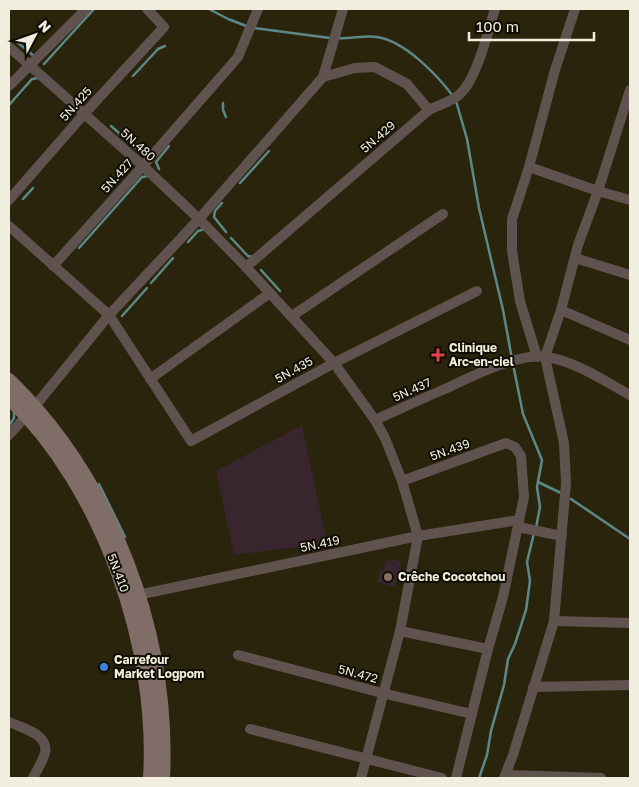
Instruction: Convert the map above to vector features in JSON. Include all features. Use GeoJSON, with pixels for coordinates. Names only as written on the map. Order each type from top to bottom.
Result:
{"type":"FeatureCollection","features":[{"type":"Feature","properties":{"kind":"main road"},"geometry":{"type":"LineString","coordinates":[[9,380],[31,410]]}},
{"type":"Feature","properties":{"kind":"main road","name":"5N.410"},"geometry":{"type":"LineString","coordinates":[[9,398],[31,410],[84,498],[133,596],[147,694],[150,729],[150,778]]}},
{"type":"Feature","properties":{"kind":"main road"},"geometry":{"type":"LineString","coordinates":[[133,596],[146,618],[160,690],[163,726],[163,778]]}},
{"type":"Feature","properties":{"kind":"street"},"geometry":{"type":"LineString","coordinates":[[9,86],[86,9]]}},
{"type":"Feature","properties":{"kind":"street","name":"5N.425"},"geometry":{"type":"LineString","coordinates":[[9,200],[84,114],[164,27],[147,9]]}},
{"type":"Feature","properties":{"kind":"street","name":"5N.427"},"geometry":{"type":"LineString","coordinates":[[53,266],[238,57],[258,9]]}},
{"type":"Feature","properties":{"kind":"street"},"geometry":{"type":"LineString","coordinates":[[9,435],[109,315],[199,219],[323,77],[343,9]]}},
{"type":"Feature","properties":{"kind":"street","name":"5N.429"},"geometry":{"type":"LineString","coordinates":[[246,267],[429,110],[461,93],[472,79],[495,9]]}},
{"type":"Feature","properties":{"kind":"street"},"geometry":{"type":"LineString","coordinates":[[575,9],[555,70],[512,219],[512,251],[520,300],[541,357],[564,443],[566,483],[554,621],[505,777],[601,778]]}},
{"type":"Feature","properties":{"kind":"street","name":"5N.480"},"geometry":{"type":"LineString","coordinates":[[9,47],[143,166],[199,219],[292,316],[334,363],[375,420],[394,458],[418,536]]}},
{"type":"Feature","properties":{"kind":"street"},"geometry":{"type":"LineString","coordinates":[[323,77],[356,68],[375,67],[407,84],[429,110]]}},
{"type":"Feature","properties":{"kind":"street"},"geometry":{"type":"LineString","coordinates":[[541,357],[561,310],[575,258],[626,115],[630,90]]}},
{"type":"Feature","properties":{"kind":"street"},"geometry":{"type":"LineString","coordinates":[[528,167],[630,200]]}},
{"type":"Feature","properties":{"kind":"street"},"geometry":{"type":"LineString","coordinates":[[292,316],[443,214]]}},
{"type":"Feature","properties":{"kind":"street","name":"5N.435"},"geometry":{"type":"LineString","coordinates":[[9,226],[109,315],[192,441],[334,363],[477,291]]}},
{"type":"Feature","properties":{"kind":"street"},"geometry":{"type":"LineString","coordinates":[[575,258],[630,275]]}},
{"type":"Feature","properties":{"kind":"street"},"geometry":{"type":"LineString","coordinates":[[150,379],[270,293]]}},
{"type":"Feature","properties":{"kind":"street"},"geometry":{"type":"LineString","coordinates":[[561,310],[630,340]]}},
{"type":"Feature","properties":{"kind":"street"},"geometry":{"type":"LineString","coordinates":[[541,357],[578,367],[630,395]]}},
{"type":"Feature","properties":{"kind":"street","name":"5N.437"},"geometry":{"type":"LineString","coordinates":[[375,420],[486,370],[509,362],[541,357]]}},
{"type":"Feature","properties":{"kind":"street","name":"5N.439"},"geometry":{"type":"LineString","coordinates":[[402,481],[506,444],[515,447],[522,456],[524,497],[519,524]]}},
{"type":"Feature","properties":{"kind":"street"},"geometry":{"type":"LineString","coordinates":[[456,778],[503,597],[519,524],[535,531],[562,536]]}},
{"type":"Feature","properties":{"kind":"street","name":"5N.419"},"geometry":{"type":"LineString","coordinates":[[133,596],[418,536],[519,524]]}},
{"type":"Feature","properties":{"kind":"street"},"geometry":{"type":"LineString","coordinates":[[361,778],[400,630],[418,536]]}},
{"type":"Feature","properties":{"kind":"street"},"geometry":{"type":"LineString","coordinates":[[554,621],[630,623]]}},
{"type":"Feature","properties":{"kind":"street"},"geometry":{"type":"LineString","coordinates":[[400,630],[488,649]]}},
{"type":"Feature","properties":{"kind":"street","name":"5N.472"},"geometry":{"type":"LineString","coordinates":[[238,655],[382,693],[472,714]]}},
{"type":"Feature","properties":{"kind":"street"},"geometry":{"type":"LineString","coordinates":[[533,687],[630,685]]}},
{"type":"Feature","properties":{"kind":"street"},"geometry":{"type":"LineString","coordinates":[[9,722],[38,735],[45,744],[45,752],[33,778]]}},
{"type":"Feature","properties":{"kind":"street"},"geometry":{"type":"LineString","coordinates":[[250,729],[442,778]]}},
{"type":"Feature","properties":{"kind":"shaded area"},"geometry":{"type":"Polygon","coordinates":[[[302,425],[327,543],[234,555],[216,471],[302,425]]]}},
{"type":"Feature","properties":{"kind":"shaded area","name":"Crêche Cocotchou"},"geometry":{"type":"Polygon","coordinates":[[[393,559],[401,562],[395,587],[377,582],[380,570],[383,570],[386,560],[392,561],[393,559]]]}},
{"type":"Feature","properties":{"kind":"waterway"},"geometry":{"type":"LineString","coordinates":[[44,64],[94,9]]}},
{"type":"Feature","properties":{"kind":"waterway"},"geometry":{"type":"LineString","coordinates":[[209,9],[249,27]]}},
{"type":"Feature","properties":{"kind":"waterway"},"geometry":{"type":"LineString","coordinates":[[254,28],[330,38]]}},
{"type":"Feature","properties":{"kind":"waterway"},"geometry":{"type":"LineString","coordinates":[[338,38],[377,37],[398,45],[420,60],[453,96]]}},
{"type":"Feature","properties":{"kind":"waterway"},"geometry":{"type":"LineString","coordinates":[[16,41],[34,56]]}},
{"type":"Feature","properties":{"kind":"waterway"},"geometry":{"type":"LineString","coordinates":[[133,76],[158,49],[165,46]]}},
{"type":"Feature","properties":{"kind":"waterway"},"geometry":{"type":"LineString","coordinates":[[9,105],[32,79],[38,78]]}},
{"type":"Feature","properties":{"kind":"waterway"},"geometry":{"type":"LineString","coordinates":[[456,101],[467,139],[479,208],[503,310],[512,359]]}},
{"type":"Feature","properties":{"kind":"waterway"},"geometry":{"type":"LineString","coordinates":[[223,103],[226,117]]}},
{"type":"Feature","properties":{"kind":"waterway"},"geometry":{"type":"LineString","coordinates":[[111,126],[144,155],[149,155]]}},
{"type":"Feature","properties":{"kind":"waterway"},"geometry":{"type":"LineString","coordinates":[[159,169],[156,162],[169,146]]}},
{"type":"Feature","properties":{"kind":"waterway"},"geometry":{"type":"LineString","coordinates":[[240,183],[269,151]]}},
{"type":"Feature","properties":{"kind":"waterway"},"geometry":{"type":"LineString","coordinates":[[79,248],[142,177],[148,176]]}},
{"type":"Feature","properties":{"kind":"waterway"},"geometry":{"type":"LineString","coordinates":[[23,199],[33,188]]}},
{"type":"Feature","properties":{"kind":"waterway"},"geometry":{"type":"LineString","coordinates":[[222,203],[215,211],[214,217],[226,232]]}},
{"type":"Feature","properties":{"kind":"waterway"},"geometry":{"type":"LineString","coordinates":[[188,242],[198,231],[205,229]]}},
{"type":"Feature","properties":{"kind":"waterway"},"geometry":{"type":"LineString","coordinates":[[231,238],[248,256],[253,257]]}},
{"type":"Feature","properties":{"kind":"waterway"},"geometry":{"type":"LineString","coordinates":[[151,283],[173,258]]}},
{"type":"Feature","properties":{"kind":"waterway"},"geometry":{"type":"LineString","coordinates":[[261,270],[280,291]]}},
{"type":"Feature","properties":{"kind":"waterway"},"geometry":{"type":"LineString","coordinates":[[122,316],[147,288]]}},
{"type":"Feature","properties":{"kind":"waterway"},"geometry":{"type":"LineString","coordinates":[[513,364],[523,414],[542,460],[537,487],[540,507],[536,528]]}},
{"type":"Feature","properties":{"kind":"waterway"},"geometry":{"type":"LineString","coordinates":[[10,424],[14,418],[14,411]]}},
{"type":"Feature","properties":{"kind":"waterway"},"geometry":{"type":"LineString","coordinates":[[538,482],[561,493]]}},
{"type":"Feature","properties":{"kind":"waterway"},"geometry":{"type":"LineString","coordinates":[[99,484],[125,537]]}},
{"type":"Feature","properties":{"kind":"waterway"},"geometry":{"type":"LineString","coordinates":[[571,499],[630,539]]}},
{"type":"Feature","properties":{"kind":"waterway"},"geometry":{"type":"LineString","coordinates":[[479,778],[487,755],[491,731],[504,685],[508,659],[526,610],[530,581],[527,562],[534,533]]}},
{"type":"Feature","properties":{"kind":"place","name":"Clinique Arc-en-ciel"},"geometry":{"type":"Point","coordinates":[438,355]}},
{"type":"Feature","properties":{"kind":"place","name":"Crêche Cocotchou"},"geometry":{"type":"Point","coordinates":[388,577]}},
{"type":"Feature","properties":{"kind":"place","name":"Carrefour Market Logpom"},"geometry":{"type":"Point","coordinates":[104,667]}}]}
